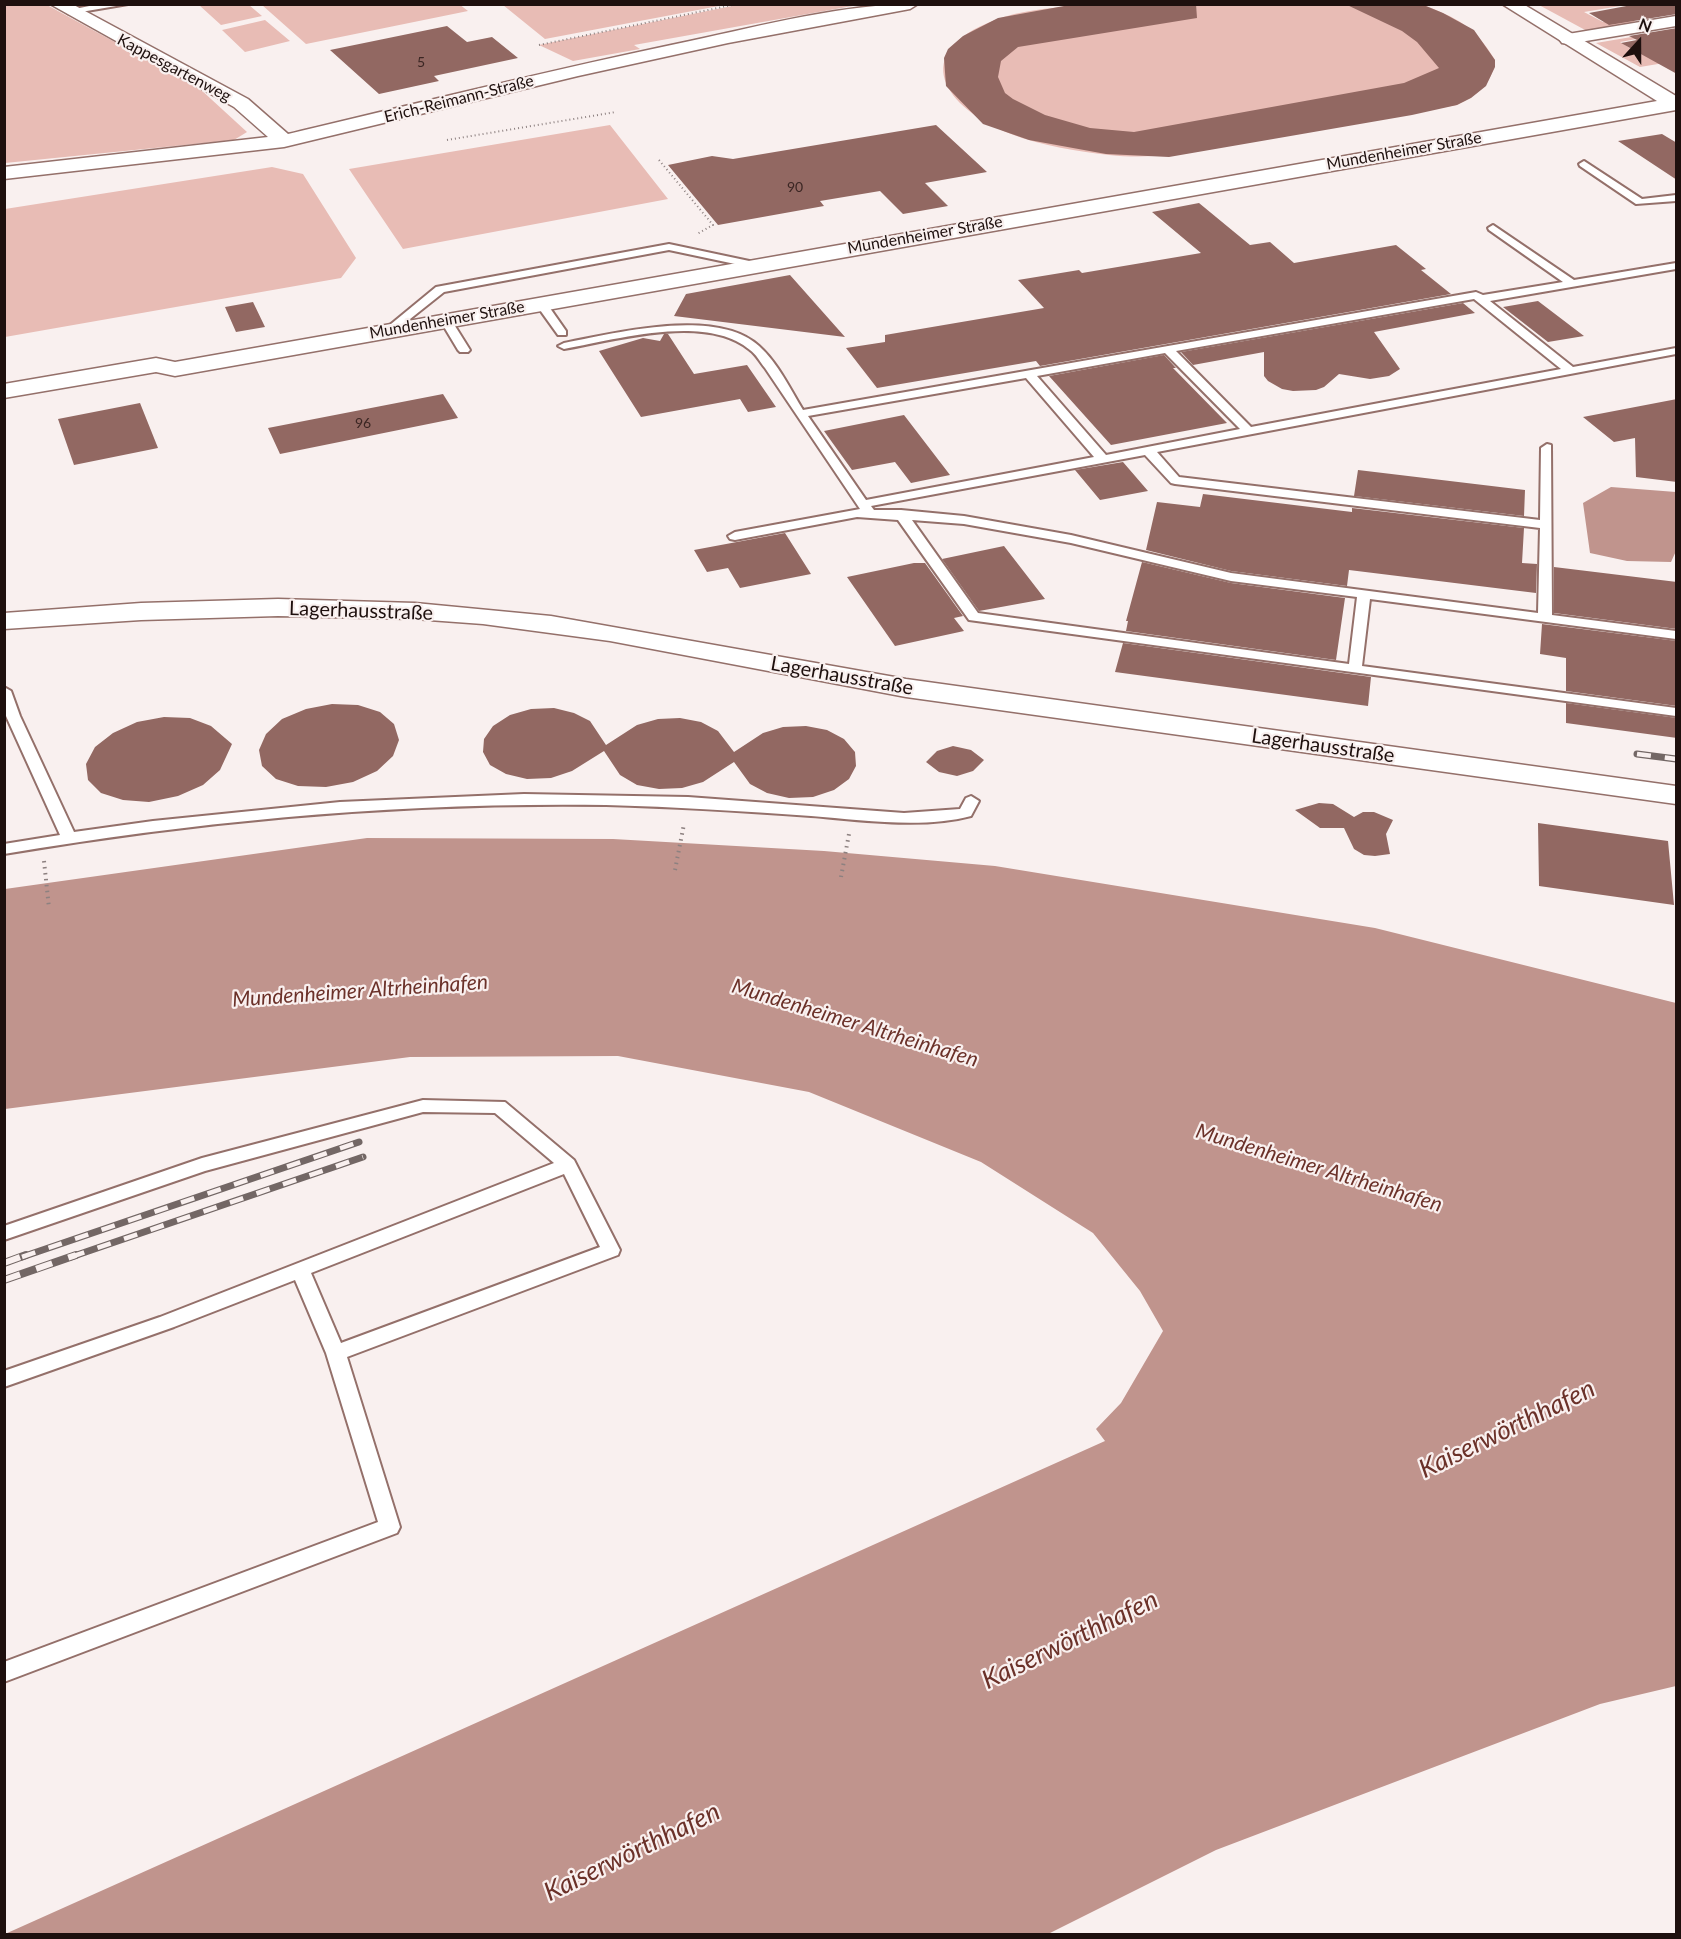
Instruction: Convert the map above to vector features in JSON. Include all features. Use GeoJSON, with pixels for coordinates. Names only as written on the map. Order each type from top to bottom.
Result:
{"type":"FeatureCollection","features":[{"type":"Feature","properties":{"kind":"street","name":"Erich-Reimann-Straße"},"geometry":{"type":"LineString","coordinates":[[4,173],[284,141],[578,70],[728,38],[910,4]]}},
{"type":"Feature","properties":{"kind":"street"},"geometry":{"type":"LineString","coordinates":[[1509,4],[1676,104]]}},
{"type":"Feature","properties":{"kind":"street","name":"Kappesgartenweg"},"geometry":{"type":"LineString","coordinates":[[64,8],[241,103],[284,141]]}},
{"type":"Feature","properties":{"kind":"street"},"geometry":{"type":"LineString","coordinates":[[1568,39],[1677,21]]}},
{"type":"Feature","properties":{"kind":"street","name":"Mundenheimer Straße"},"geometry":{"type":"LineString","coordinates":[[4,391],[156,365],[175,369],[391,329],[1676,104]]}},
{"type":"Feature","properties":{"kind":"street","name":"Mundenheimer Straße"},"geometry":{"type":"LineString","coordinates":[[4,406],[160,379],[175,369]]}},
{"type":"Feature","properties":{"kind":"street","name":"Lagerhausstraße"},"geometry":{"type":"LineString","coordinates":[[4,621],[120,612],[242,607],[358,609],[550,623],[659,640],[784,668],[906,688],[1677,795]]}},
{"type":"Feature","properties":{"kind":"lane"},"geometry":{"type":"LineString","coordinates":[[64,8],[124,4]]}},
{"type":"Feature","properties":{"kind":"lane"},"geometry":{"type":"LineString","coordinates":[[1584,164],[1640,202],[1677,198]]}},
{"type":"Feature","properties":{"kind":"lane"},"geometry":{"type":"LineString","coordinates":[[1493,228],[1573,284]]}},
{"type":"Feature","properties":{"kind":"lane"},"geometry":{"type":"LineString","coordinates":[[391,329],[440,289],[669,247],[754,266]]}},
{"type":"Feature","properties":{"kind":"lane"},"geometry":{"type":"LineString","coordinates":[[1481,299],[1677,266]]}},
{"type":"Feature","properties":{"kind":"lane"},"geometry":{"type":"LineString","coordinates":[[800,414],[1476,295],[1571,371]]}},
{"type":"Feature","properties":{"kind":"lane"},"geometry":{"type":"LineString","coordinates":[[541,303],[562,333]]}},
{"type":"Feature","properties":{"kind":"lane"},"geometry":{"type":"LineString","coordinates":[[446,320],[464,350]]}},
{"type":"Feature","properties":{"kind":"lane"},"geometry":{"type":"LineString","coordinates":[[564,346],[670,327],[729,334],[754,346],[866,509],[964,520],[1071,539],[1231,577],[1677,636]]}},
{"type":"Feature","properties":{"kind":"lane"},"geometry":{"type":"LineString","coordinates":[[1167,349],[1249,432]]}},
{"type":"Feature","properties":{"kind":"lane"},"geometry":{"type":"LineString","coordinates":[[735,536],[1103,459],[1677,351]]}},
{"type":"Feature","properties":{"kind":"lane"},"geometry":{"type":"LineString","coordinates":[[1029,374],[1103,459]]}},
{"type":"Feature","properties":{"kind":"lane"},"geometry":{"type":"LineString","coordinates":[[1545,618],[1547,448]]}},
{"type":"Feature","properties":{"kind":"lane"},"geometry":{"type":"LineString","coordinates":[[1149,451],[1175,480],[1546,525]]}},
{"type":"Feature","properties":{"kind":"lane"},"geometry":{"type":"LineString","coordinates":[[901,514],[974,617],[1677,712]]}},
{"type":"Feature","properties":{"kind":"lane"},"geometry":{"type":"LineString","coordinates":[[1355,669],[1364,595]]}},
{"type":"Feature","properties":{"kind":"lane"},"geometry":{"type":"LineString","coordinates":[[4,690],[69,838]]}},
{"type":"Feature","properties":{"kind":"lane"},"geometry":{"type":"LineString","coordinates":[[4,849],[153,826],[340,807],[524,799],[688,802],[904,818],[966,813],[970,801]]}},
{"type":"Feature","properties":{"kind":"lane"},"geometry":{"type":"LineString","coordinates":[[4,1233],[202,1165],[423,1106],[500,1107],[568,1165],[611,1250],[336,1353]]}},
{"type":"Feature","properties":{"kind":"lane"},"geometry":{"type":"LineString","coordinates":[[4,1379],[167,1322],[568,1165]]}},
{"type":"Feature","properties":{"kind":"lane"},"geometry":{"type":"LineString","coordinates":[[4,1672],[390,1527],[336,1353],[300,1270]]}},
{"type":"Feature","properties":{"kind":"path"},"geometry":{"type":"LineString","coordinates":[[539,45],[737,4]]}},
{"type":"Feature","properties":{"kind":"path"},"geometry":{"type":"LineString","coordinates":[[447,140],[616,112]]}},
{"type":"Feature","properties":{"kind":"path"},"geometry":{"type":"LineString","coordinates":[[660,160],[713,225],[693,236]]}},
{"type":"Feature","properties":{"kind":"path"},"geometry":{"type":"LineString","coordinates":[[675,870],[688,802]]}},
{"type":"Feature","properties":{"kind":"path"},"geometry":{"type":"LineString","coordinates":[[841,877],[853,813]]}},
{"type":"Feature","properties":{"kind":"path"},"geometry":{"type":"LineString","coordinates":[[42,842],[49,908]]}},
{"type":"Feature","properties":{"kind":"shaded area"},"geometry":{"type":"Polygon","coordinates":[[[5,4],[47,5],[199,88],[247,132],[234,140],[5,163],[5,4]]]}},
{"type":"Feature","properties":{"kind":"shaded area"},"geometry":{"type":"Polygon","coordinates":[[[459,4],[468,11],[306,44],[262,5],[459,4]]]}},
{"type":"Feature","properties":{"kind":"shaded area"},"geometry":{"type":"Polygon","coordinates":[[[1421,4],[1464,24],[1488,48],[1495,60],[1487,82],[1471,97],[1457,105],[1190,152],[1150,156],[1109,155],[1035,142],[987,123],[968,110],[953,95],[945,80],[944,64],[951,48],[968,33],[995,20],[1035,10],[1075,5],[1421,4]]]}},
{"type":"Feature","properties":{"kind":"shaded area"},"geometry":{"type":"Polygon","coordinates":[[[199,5],[249,5],[262,16],[221,25],[199,5]]]}},
{"type":"Feature","properties":{"kind":"shaded area"},"geometry":{"type":"Polygon","coordinates":[[[503,5],[724,5],[545,39],[503,5]]]}},
{"type":"Feature","properties":{"kind":"shaded area"},"geometry":{"type":"Polygon","coordinates":[[[737,5],[858,5],[634,45],[640,49],[573,61],[539,45],[737,5]]]}},
{"type":"Feature","properties":{"kind":"shaded area"},"geometry":{"type":"Polygon","coordinates":[[[1539,5],[1626,5],[1584,12],[1603,22],[1628,18],[1637,23],[1587,31],[1539,5]]]}},
{"type":"Feature","properties":{"kind":"shaded area"},"geometry":{"type":"Polygon","coordinates":[[[265,20],[290,41],[245,52],[222,30],[265,20]]]}},
{"type":"Feature","properties":{"kind":"shaded area"},"geometry":{"type":"Polygon","coordinates":[[[1649,34],[1653,36],[1620,42],[1638,53],[1674,47],[1676,61],[1640,67],[1596,43],[1649,34]]]}},
{"type":"Feature","properties":{"kind":"shaded area"},"geometry":{"type":"Polygon","coordinates":[[[610,125],[668,199],[403,249],[349,169],[610,125]]]}},
{"type":"Feature","properties":{"kind":"shaded area"},"geometry":{"type":"Polygon","coordinates":[[[272,167],[303,174],[356,258],[341,278],[5,337],[5,209],[272,167]]]}},
{"type":"Feature","properties":{"kind":"water"},"geometry":{"type":"Polygon","coordinates":[[[1611,487],[1676,492],[1676,551],[1671,562],[1627,561],[1590,553],[1583,503],[1611,487]]]}},
{"type":"Feature","properties":{"kind":"water"},"geometry":{"type":"Polygon","coordinates":[[[367,838],[613,839],[824,851],[995,866],[1375,928],[1676,1003],[1676,1686],[1600,1704],[1216,1850],[1048,1934],[5,1934],[1105,1441],[1096,1429],[1121,1403],[1163,1331],[1140,1291],[1093,1233],[981,1162],[809,1092],[618,1056],[410,1057],[5,1109],[5,889],[367,838]]]}},
{"type":"Feature","properties":{"kind":"building"},"geometry":{"type":"Polygon","coordinates":[[[1075,4],[1196,4],[1197,18],[1018,47],[1001,61],[998,77],[1005,93],[1045,115],[1090,128],[1134,132],[1404,83],[1439,68],[1417,42],[1402,31],[1345,4],[1421,4],[1443,13],[1474,30],[1495,60],[1495,67],[1486,86],[1471,98],[1457,105],[1412,115],[1169,157],[1106,154],[1029,140],[983,124],[946,86],[944,58],[948,49],[963,36],[998,18],[1075,4]]]}},
{"type":"Feature","properties":{"kind":"building"},"geometry":{"type":"Polygon","coordinates":[[[1637,4],[1677,4],[1677,14],[1609,25],[1589,13],[1637,4]]]}},
{"type":"Feature","properties":{"kind":"building"},"geometry":{"type":"Polygon","coordinates":[[[447,26],[467,42],[492,37],[518,58],[434,76],[439,81],[379,94],[330,50],[447,26]]]}},
{"type":"Feature","properties":{"kind":"building"},"geometry":{"type":"Polygon","coordinates":[[[1677,28],[1677,74],[1621,43],[1637,40],[1629,36],[1677,28]]]}},
{"type":"Feature","properties":{"kind":"building"},"geometry":{"type":"Polygon","coordinates":[[[936,125],[987,172],[925,183],[948,206],[903,214],[880,191],[820,201],[824,206],[718,225],[668,165],[712,156],[733,159],[936,125]]]}},
{"type":"Feature","properties":{"kind":"building"},"geometry":{"type":"Polygon","coordinates":[[[1662,134],[1677,143],[1677,180],[1618,141],[1662,134]]]}},
{"type":"Feature","properties":{"kind":"building"},"geometry":{"type":"Polygon","coordinates":[[[1199,203],[1250,245],[1270,242],[1294,263],[1396,245],[1426,269],[1421,270],[1451,294],[1040,366],[1036,361],[877,388],[846,348],[885,342],[885,335],[1044,308],[1018,280],[1079,270],[1082,273],[1201,253],[1152,212],[1199,203]]]}},
{"type":"Feature","properties":{"kind":"building"},"geometry":{"type":"Polygon","coordinates":[[[790,275],[845,337],[674,316],[686,294],[790,275]]]}},
{"type":"Feature","properties":{"kind":"building"},"geometry":{"type":"Polygon","coordinates":[[[1538,301],[1584,336],[1548,342],[1503,307],[1538,301]]]}},
{"type":"Feature","properties":{"kind":"building"},"geometry":{"type":"Polygon","coordinates":[[[253,302],[265,327],[236,332],[225,307],[253,302]]]}},
{"type":"Feature","properties":{"kind":"building"},"geometry":{"type":"Polygon","coordinates":[[[1463,303],[1475,313],[1374,332],[1400,369],[1389,376],[1370,379],[1339,374],[1324,387],[1316,390],[1282,389],[1268,381],[1264,376],[1264,352],[1193,365],[1181,352],[1463,303]]]}},
{"type":"Feature","properties":{"kind":"building"},"geometry":{"type":"Polygon","coordinates":[[[664,334],[668,334],[694,374],[747,365],[776,407],[748,412],[740,399],[641,417],[599,351],[643,338],[660,341],[664,334]]]}},
{"type":"Feature","properties":{"kind":"building"},"geometry":{"type":"Polygon","coordinates":[[[1164,355],[1176,368],[1173,368],[1227,423],[1111,445],[1049,376],[1164,355]]]}},
{"type":"Feature","properties":{"kind":"building"},"geometry":{"type":"Polygon","coordinates":[[[443,394],[458,418],[280,454],[268,428],[443,394]]]}},
{"type":"Feature","properties":{"kind":"building"},"geometry":{"type":"Polygon","coordinates":[[[1677,399],[1677,482],[1636,477],[1635,438],[1614,442],[1583,417],[1677,399]]]}},
{"type":"Feature","properties":{"kind":"building"},"geometry":{"type":"Polygon","coordinates":[[[140,403],[158,448],[74,465],[58,419],[140,403]]]}},
{"type":"Feature","properties":{"kind":"building"},"geometry":{"type":"Polygon","coordinates":[[[904,415],[950,475],[911,483],[895,462],[852,470],[824,431],[904,415]]]}},
{"type":"Feature","properties":{"kind":"building"},"geometry":{"type":"Polygon","coordinates":[[[1123,462],[1148,491],[1100,500],[1075,470],[1123,462]]]}},
{"type":"Feature","properties":{"kind":"building"},"geometry":{"type":"Polygon","coordinates":[[[1358,470],[1525,490],[1524,516],[1354,496],[1358,470]]]}},
{"type":"Feature","properties":{"kind":"building"},"geometry":{"type":"Polygon","coordinates":[[[1203,494],[1352,512],[1352,508],[1524,528],[1522,563],[1537,564],[1536,593],[1349,570],[1347,586],[1231,571],[1146,550],[1157,502],[1200,507],[1203,494]]]}},
{"type":"Feature","properties":{"kind":"building"},"geometry":{"type":"Polygon","coordinates":[[[785,533],[811,574],[740,588],[728,568],[707,572],[694,550],[785,533]]]}},
{"type":"Feature","properties":{"kind":"building"},"geometry":{"type":"Polygon","coordinates":[[[1004,546],[1045,599],[979,611],[942,559],[1004,546]]]}},
{"type":"Feature","properties":{"kind":"building"},"geometry":{"type":"Polygon","coordinates":[[[1142,562],[1231,583],[1345,598],[1336,660],[1126,631],[1128,621],[1126,621],[1142,562]]]}},
{"type":"Feature","properties":{"kind":"building"},"geometry":{"type":"Polygon","coordinates":[[[914,563],[925,563],[963,616],[954,618],[964,631],[895,646],[847,577],[914,563]]]}},
{"type":"Feature","properties":{"kind":"building"},"geometry":{"type":"Polygon","coordinates":[[[1554,567],[1677,582],[1677,629],[1554,613],[1554,567]]]}},
{"type":"Feature","properties":{"kind":"building"},"geometry":{"type":"Polygon","coordinates":[[[1542,624],[1677,641],[1677,706],[1566,691],[1566,658],[1540,654],[1542,624]]]}},
{"type":"Feature","properties":{"kind":"building"},"geometry":{"type":"Polygon","coordinates":[[[1123,643],[1371,677],[1368,706],[1115,672],[1123,643]]]}},
{"type":"Feature","properties":{"kind":"building"},"geometry":{"type":"Polygon","coordinates":[[[1566,703],[1677,718],[1677,738],[1566,723],[1566,703]]]}},
{"type":"Feature","properties":{"kind":"building"},"geometry":{"type":"Polygon","coordinates":[[[332,704],[358,705],[380,712],[394,724],[399,740],[393,756],[377,771],[353,782],[326,787],[298,786],[276,779],[262,766],[259,750],[266,734],[282,719],[306,709],[332,704]]]}},
{"type":"Feature","properties":{"kind":"building"},"geometry":{"type":"Polygon","coordinates":[[[554,708],[574,713],[590,721],[606,745],[637,725],[658,719],[680,718],[701,722],[718,731],[734,752],[763,733],[783,727],[806,726],[827,730],[844,739],[855,752],[856,766],[849,779],[834,790],[813,797],[789,798],[767,793],[750,784],[734,762],[703,782],[682,788],[659,789],[637,785],[620,775],[604,751],[572,771],[551,778],[527,779],[506,774],[490,765],[483,752],[484,739],[493,726],[510,715],[531,709],[554,708]]]}},
{"type":"Feature","properties":{"kind":"building"},"geometry":{"type":"Polygon","coordinates":[[[164,717],[190,718],[211,726],[232,744],[220,770],[203,785],[178,796],[149,802],[123,800],[101,793],[88,780],[86,764],[95,747],[113,733],[137,722],[164,717]]]}},
{"type":"Feature","properties":{"kind":"building"},"geometry":{"type":"Polygon","coordinates":[[[953,746],[971,750],[984,760],[973,771],[957,776],[939,772],[926,762],[937,751],[953,746]]]}},
{"type":"Feature","properties":{"kind":"building"},"geometry":{"type":"Polygon","coordinates":[[[1319,803],[1333,804],[1354,817],[1363,812],[1374,812],[1393,820],[1386,834],[1390,854],[1364,855],[1354,849],[1344,828],[1320,828],[1295,810],[1319,803]]]}},
{"type":"Feature","properties":{"kind":"building"},"geometry":{"type":"Polygon","coordinates":[[[1538,823],[1668,841],[1674,905],[1539,886],[1538,823]]]}},
{"type":"Feature","properties":{"kind":"railway"},"geometry":{"type":"LineString","coordinates":[[1637,754],[1676,759]]}},
{"type":"Feature","properties":{"kind":"railway"},"geometry":{"type":"LineString","coordinates":[[22,1257],[359,1142]]}},
{"type":"Feature","properties":{"kind":"railway"},"geometry":{"type":"LineString","coordinates":[[71,1257],[363,1157]]}},
{"type":"Feature","properties":{"kind":"railway"},"geometry":{"type":"LineString","coordinates":[[4,1263],[26,1255]]}},
{"type":"Feature","properties":{"kind":"railway"},"geometry":{"type":"LineString","coordinates":[[4,1280],[76,1255]]}},
{"type":"Feature","properties":{"kind":"water label","name":"Mundenheimer Altrheinhafen"},"geometry":{"type":"Point","coordinates":[360,991]}},
{"type":"Feature","properties":{"kind":"water label","name":"Mundenheimer Altrheinhafen"},"geometry":{"type":"Point","coordinates":[855,1023]}},
{"type":"Feature","properties":{"kind":"water label","name":"Mundenheimer Altrheinhafen"},"geometry":{"type":"Point","coordinates":[1319,1168]}},
{"type":"Feature","properties":{"kind":"water label","name":"Kaiserwörthhafen"},"geometry":{"type":"Point","coordinates":[1507,1429]}},
{"type":"Feature","properties":{"kind":"water label","name":"Kaiserwörthhafen"},"geometry":{"type":"Point","coordinates":[1070,1640]}},
{"type":"Feature","properties":{"kind":"water label","name":"Kaiserwörthhafen"},"geometry":{"type":"Point","coordinates":[632,1852]}}]}
